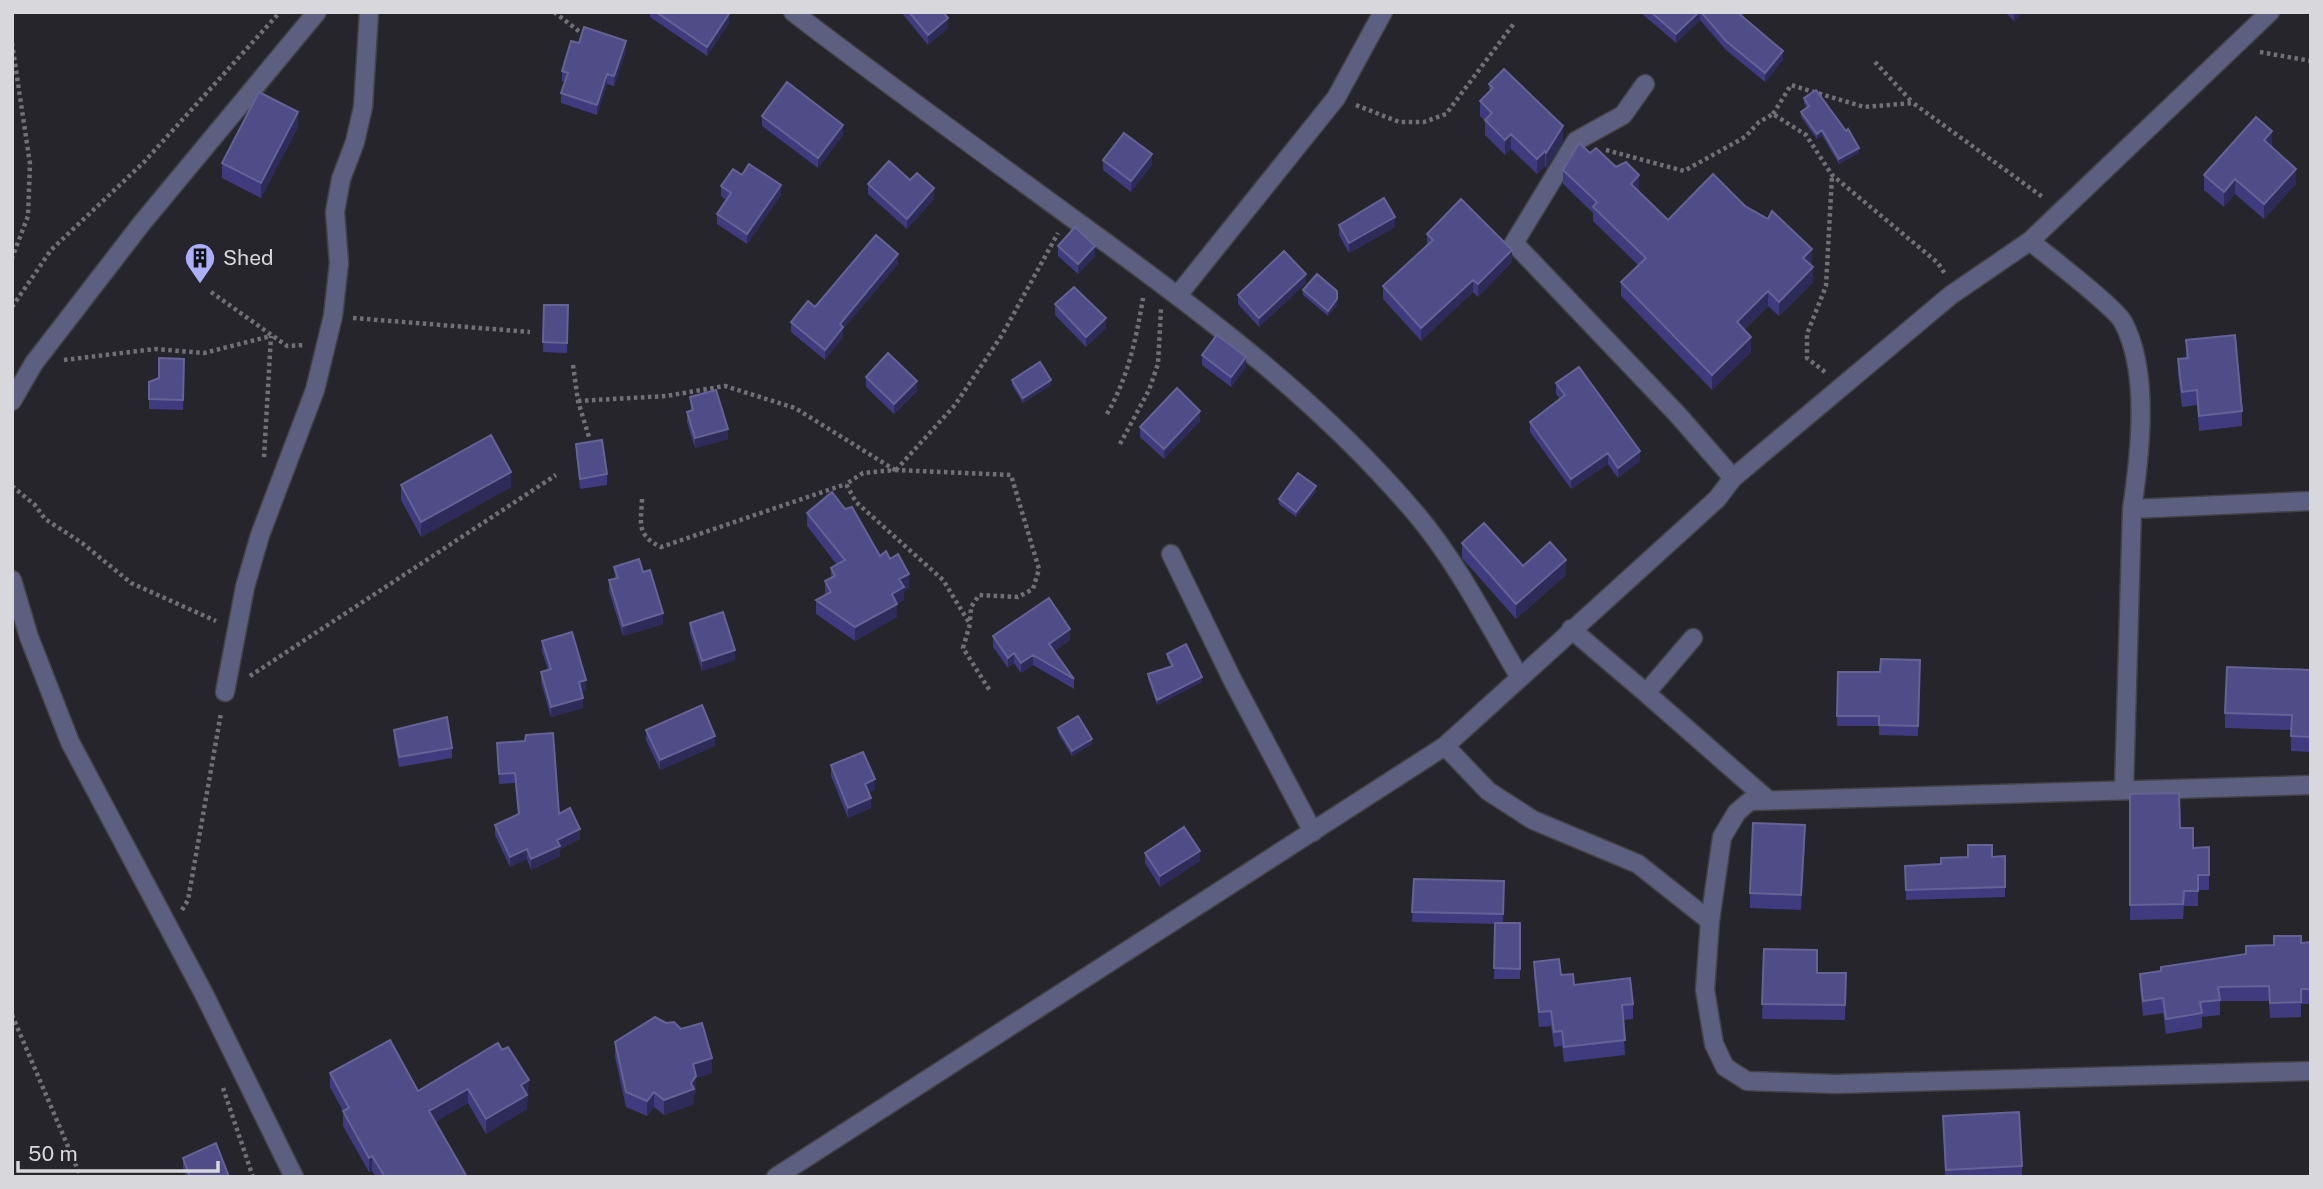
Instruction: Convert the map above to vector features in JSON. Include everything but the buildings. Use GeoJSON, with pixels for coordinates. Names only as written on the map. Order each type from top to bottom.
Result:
{"type":"FeatureCollection","features":[{"type":"Feature","properties":{"kind":"street"},"geometry":{"type":"LineString","coordinates":[[12,401],[34,363],[142,223],[317,12]]}},
{"type":"Feature","properties":{"kind":"street"},"geometry":{"type":"LineString","coordinates":[[225,692],[245,587],[260,535],[315,390],[328,340],[339,264],[335,212],[341,179],[355,142],[363,107],[369,12]]}},
{"type":"Feature","properties":{"kind":"street"},"geometry":{"type":"LineString","coordinates":[[793,12],[1178,295],[1262,360],[1375,467],[1449,557],[1519,676]]}},
{"type":"Feature","properties":{"kind":"street"},"geometry":{"type":"LineString","coordinates":[[1178,295],[1336,98],[1383,12]]}},
{"type":"Feature","properties":{"kind":"street"},"geometry":{"type":"LineString","coordinates":[[776,1177],[1445,746],[1717,499],[1733,478],[1951,295],[2030,240],[2270,12]]}},
{"type":"Feature","properties":{"kind":"street"},"geometry":{"type":"LineString","coordinates":[[1645,84],[1623,115],[1576,141],[1514,243],[1678,415],[1733,478]]}},
{"type":"Feature","properties":{"kind":"street"},"geometry":{"type":"LineString","coordinates":[[2030,240],[2123,320],[2135,353],[2140,399],[2138,471],[2132,509],[2124,789]]}},
{"type":"Feature","properties":{"kind":"street"},"geometry":{"type":"LineString","coordinates":[[2132,509],[2311,501]]}},
{"type":"Feature","properties":{"kind":"street"},"geometry":{"type":"LineString","coordinates":[[1171,554],[1233,681],[1313,832]]}},
{"type":"Feature","properties":{"kind":"street"},"geometry":{"type":"LineString","coordinates":[[12,580],[29,637],[70,741],[294,1177]]}},
{"type":"Feature","properties":{"kind":"street"},"geometry":{"type":"LineString","coordinates":[[1571,629],[1768,800]]}},
{"type":"Feature","properties":{"kind":"street"},"geometry":{"type":"LineString","coordinates":[[1646,693],[1693,638]]}},
{"type":"Feature","properties":{"kind":"street"},"geometry":{"type":"LineString","coordinates":[[1445,746],[1488,791],[1533,820],[1638,864],[1710,921]]}},
{"type":"Feature","properties":{"kind":"street"},"geometry":{"type":"LineString","coordinates":[[2311,785],[1750,801],[1737,812],[1722,837],[1710,921],[1705,990],[1714,1044],[1725,1067],[1747,1081],[1835,1084],[2311,1071]]}},
{"type":"Feature","properties":{"kind":"path"},"geometry":{"type":"LineString","coordinates":[[12,307],[51,250],[145,162],[280,12]]}},
{"type":"Feature","properties":{"kind":"path"},"geometry":{"type":"LineString","coordinates":[[554,12],[580,32]]}},
{"type":"Feature","properties":{"kind":"path"},"geometry":{"type":"LineString","coordinates":[[1336,98],[1399,122],[1424,122],[1446,114],[1515,22]]}},
{"type":"Feature","properties":{"kind":"path"},"geometry":{"type":"LineString","coordinates":[[12,43],[30,164],[28,216],[12,258]]}},
{"type":"Feature","properties":{"kind":"path"},"geometry":{"type":"LineString","coordinates":[[2234,47],[2311,61]]}},
{"type":"Feature","properties":{"kind":"path"},"geometry":{"type":"LineString","coordinates":[[1875,61],[1913,103],[2061,211]]}},
{"type":"Feature","properties":{"kind":"path"},"geometry":{"type":"LineString","coordinates":[[1576,141],[1684,172],[1745,137],[1759,122],[1773,114],[1791,85],[1864,107],[1913,103]]}},
{"type":"Feature","properties":{"kind":"path"},"geometry":{"type":"LineString","coordinates":[[1773,114],[1806,135],[1832,175],[1938,263],[1946,275],[1951,295]]}},
{"type":"Feature","properties":{"kind":"path"},"geometry":{"type":"LineString","coordinates":[[1832,175],[1826,286],[1805,345],[1807,358],[1843,385]]}},
{"type":"Feature","properties":{"kind":"path"},"geometry":{"type":"LineString","coordinates":[[895,470],[955,405],[983,365],[1068,215]]}},
{"type":"Feature","properties":{"kind":"path"},"geometry":{"type":"LineString","coordinates":[[1107,414],[1124,383],[1155,278]]}},
{"type":"Feature","properties":{"kind":"path"},"geometry":{"type":"LineString","coordinates":[[1120,444],[1149,390],[1158,364],[1155,278]]}},
{"type":"Feature","properties":{"kind":"path"},"geometry":{"type":"LineString","coordinates":[[211,292],[287,346],[328,340]]}},
{"type":"Feature","properties":{"kind":"path"},"geometry":{"type":"LineString","coordinates":[[333,316],[530,332]]}},
{"type":"Feature","properties":{"kind":"path"},"geometry":{"type":"LineString","coordinates":[[34,363],[155,349],[204,353],[271,336]]}},
{"type":"Feature","properties":{"kind":"path"},"geometry":{"type":"LineString","coordinates":[[264,469],[271,336]]}},
{"type":"Feature","properties":{"kind":"path"},"geometry":{"type":"LineString","coordinates":[[573,366],[578,401],[589,437]]}},
{"type":"Feature","properties":{"kind":"path"},"geometry":{"type":"LineString","coordinates":[[578,401],[666,396],[725,386],[795,408],[895,470]]}},
{"type":"Feature","properties":{"kind":"path"},"geometry":{"type":"LineString","coordinates":[[642,499],[641,528],[647,540],[661,547],[846,484],[863,473],[895,470],[1012,475],[1039,569],[1033,590],[1018,597],[979,595],[971,607],[970,624],[963,648],[990,691]]}},
{"type":"Feature","properties":{"kind":"path"},"geometry":{"type":"LineString","coordinates":[[170,932],[188,900],[225,692],[556,475]]}},
{"type":"Feature","properties":{"kind":"path"},"geometry":{"type":"LineString","coordinates":[[846,484],[856,502],[943,580],[970,624]]}},
{"type":"Feature","properties":{"kind":"path"},"geometry":{"type":"LineString","coordinates":[[12,486],[35,505],[45,519],[82,543],[131,583],[212,619],[236,635]]}},
{"type":"Feature","properties":{"kind":"path"},"geometry":{"type":"LineString","coordinates":[[12,1015],[81,1177]]}},
{"type":"Feature","properties":{"kind":"path"},"geometry":{"type":"LineString","coordinates":[[226,1097],[253,1177]]}},
{"type":"Feature","properties":{"kind":"place","name":"Shed"},"geometry":{"type":"Point","coordinates":[200,285]}}]}
